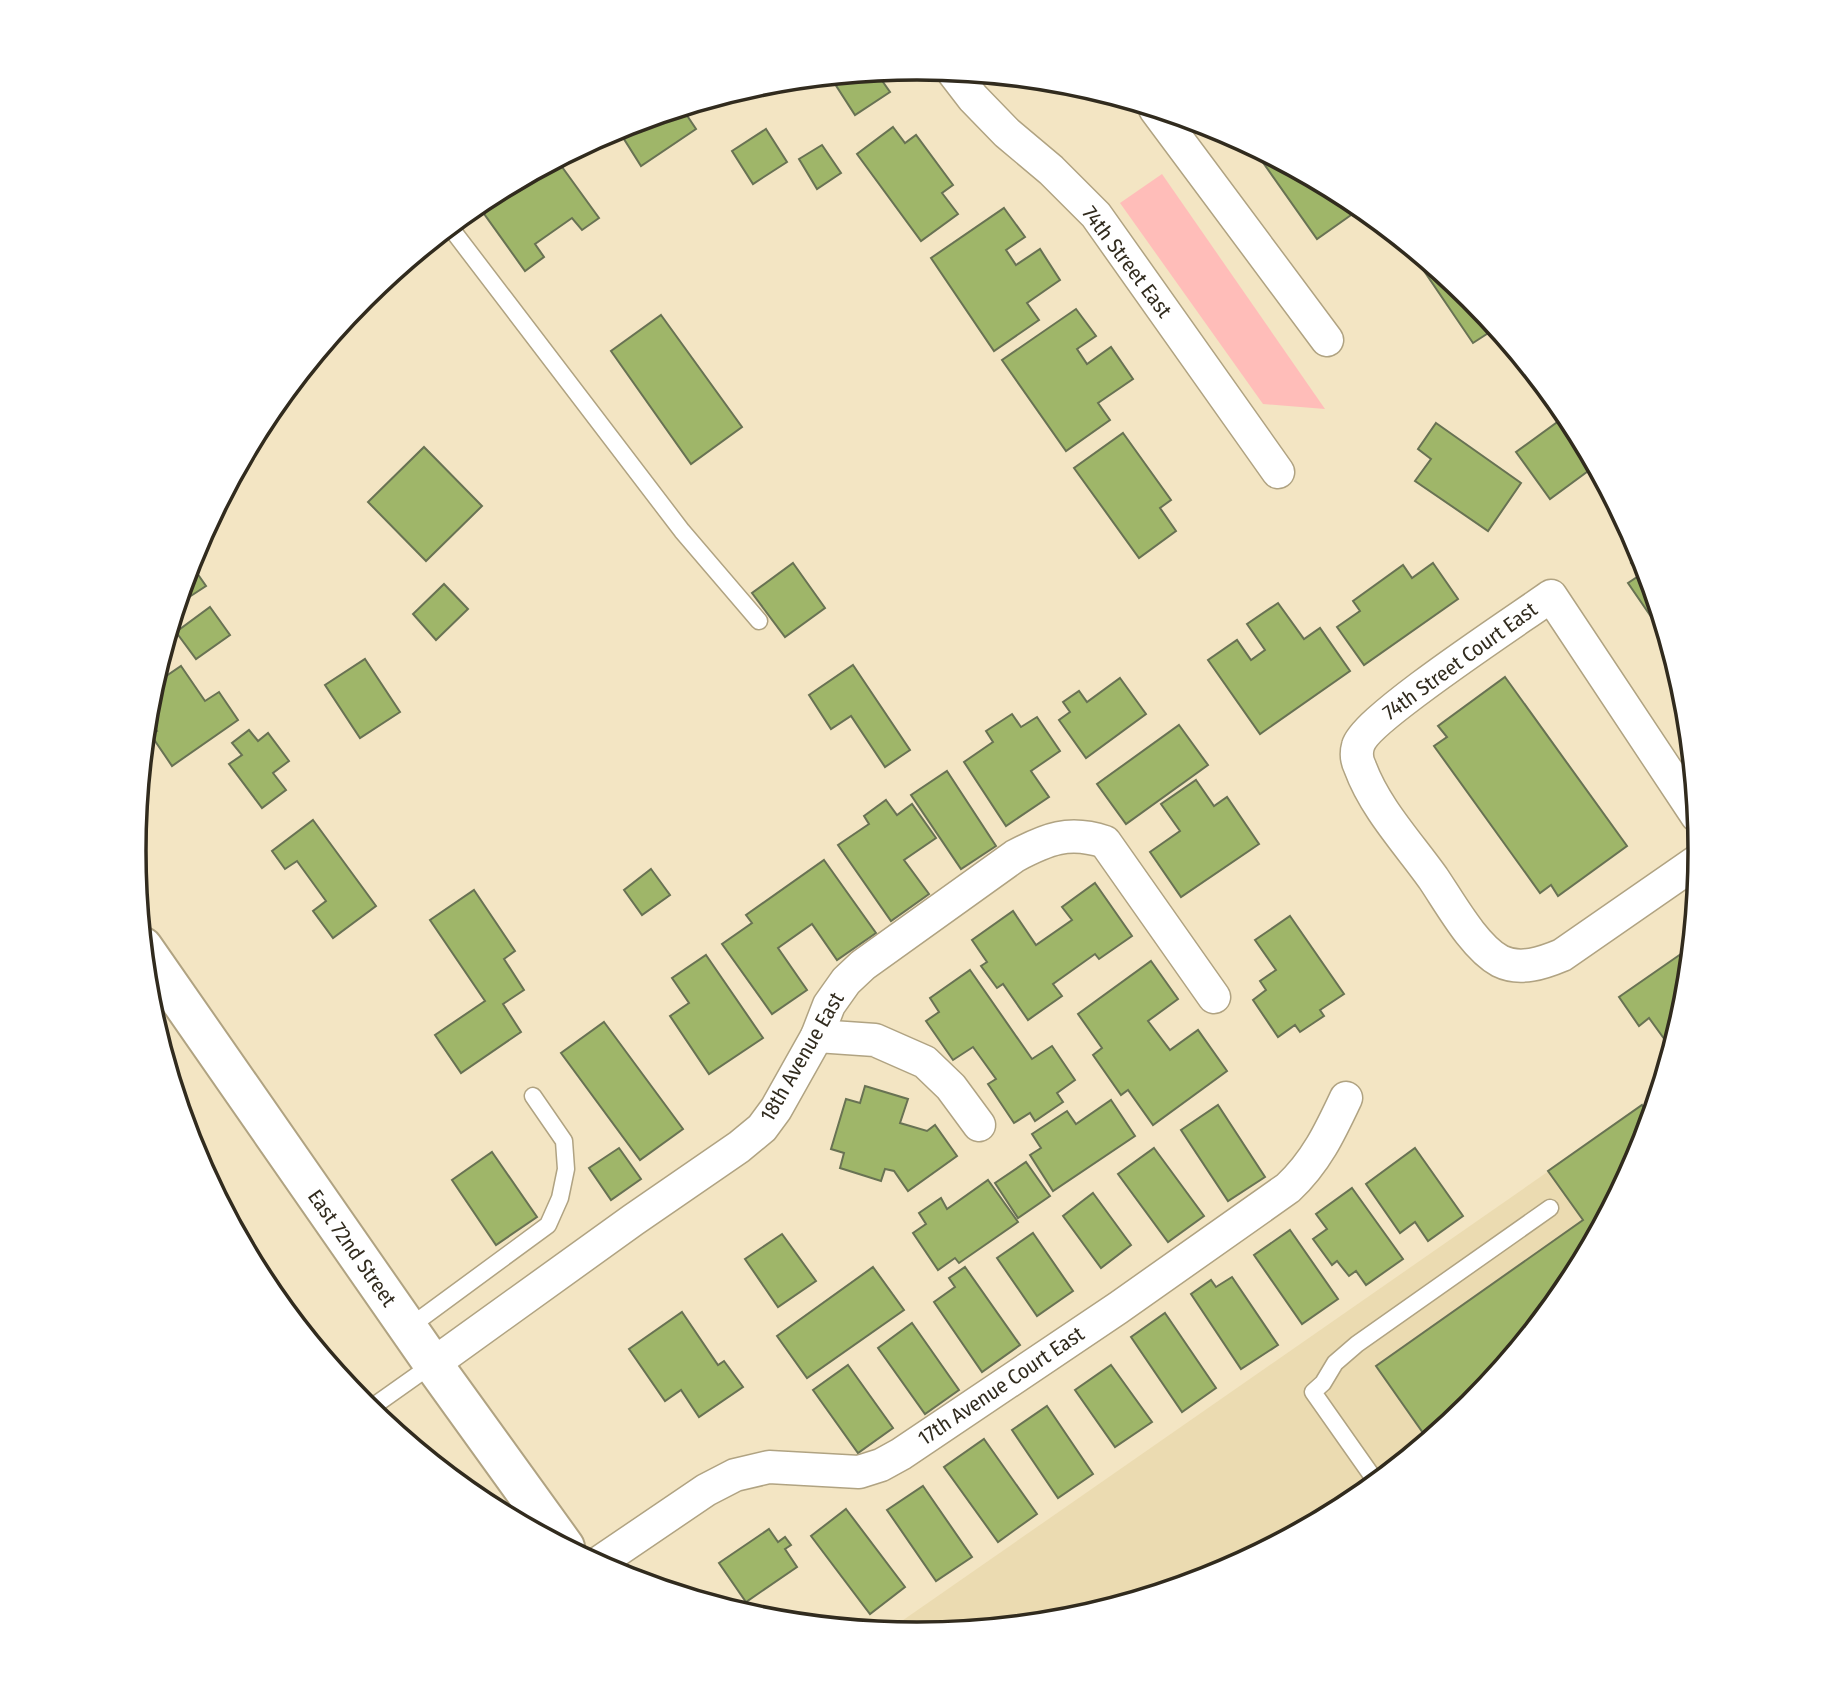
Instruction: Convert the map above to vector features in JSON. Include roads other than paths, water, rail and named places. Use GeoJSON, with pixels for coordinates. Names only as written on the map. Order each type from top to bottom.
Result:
{"type":"FeatureCollection","features":[{"type":"Feature","properties":{"kind":"main road","name":"East 72nd Street"},"geometry":{"type":"LineString","coordinates":[[157,979],[553,1531]]}},
{"type":"Feature","properties":{"kind":"street","name":"74th Street East"},"geometry":{"type":"LineString","coordinates":[[961,82],[1007,134],[1051,170],[1096,215],[1278,472]]}},
{"type":"Feature","properties":{"kind":"street"},"geometry":{"type":"LineString","coordinates":[[1164,121],[1326,340]]}},
{"type":"Feature","properties":{"kind":"street","name":"74th Street Court East"},"geometry":{"type":"LineString","coordinates":[[1686,799],[1550,596],[1397,705],[1369,728],[1358,744],[1359,765],[1377,800],[1478,942],[1502,962],[1517,965],[1536,964],[1562,955],[1687,868]]}},
{"type":"Feature","properties":{"kind":"street","name":"18th Avenue East"},"geometry":{"type":"LineString","coordinates":[[433,1364],[762,1128],[776,1109],[817,1036],[829,1005],[846,981],[863,965],[1015,856],[1042,842],[1074,836],[1105,842],[1214,997]]}},
{"type":"Feature","properties":{"kind":"street"},"geometry":{"type":"LineString","coordinates":[[817,1036],[875,1040],[925,1062],[951,1087],[979,1125]]}},
{"type":"Feature","properties":{"kind":"street","name":"17th Avenue Court East"},"geometry":{"type":"LineString","coordinates":[[607,1557],[706,1490],[735,1475],[769,1467],[859,1472],[881,1465],[901,1454],[1118,1308],[1288,1188],[1321,1150],[1346,1098]]}},
{"type":"Feature","properties":{"kind":"lane"},"geometry":{"type":"LineString","coordinates":[[456,234],[682,531],[759,621]]}},
{"type":"Feature","properties":{"kind":"lane"},"geometry":{"type":"LineString","coordinates":[[408,1328],[548,1225],[559,1198],[566,1169],[564,1142],[533,1096]]}},
{"type":"Feature","properties":{"kind":"lane"},"geometry":{"type":"LineString","coordinates":[[1371,1474],[1313,1392],[1323,1383],[1335,1363],[1357,1344],[1550,1208]]}},
{"type":"Feature","properties":{"kind":"lane"},"geometry":{"type":"LineString","coordinates":[[378,1403],[433,1364]]}}]}
